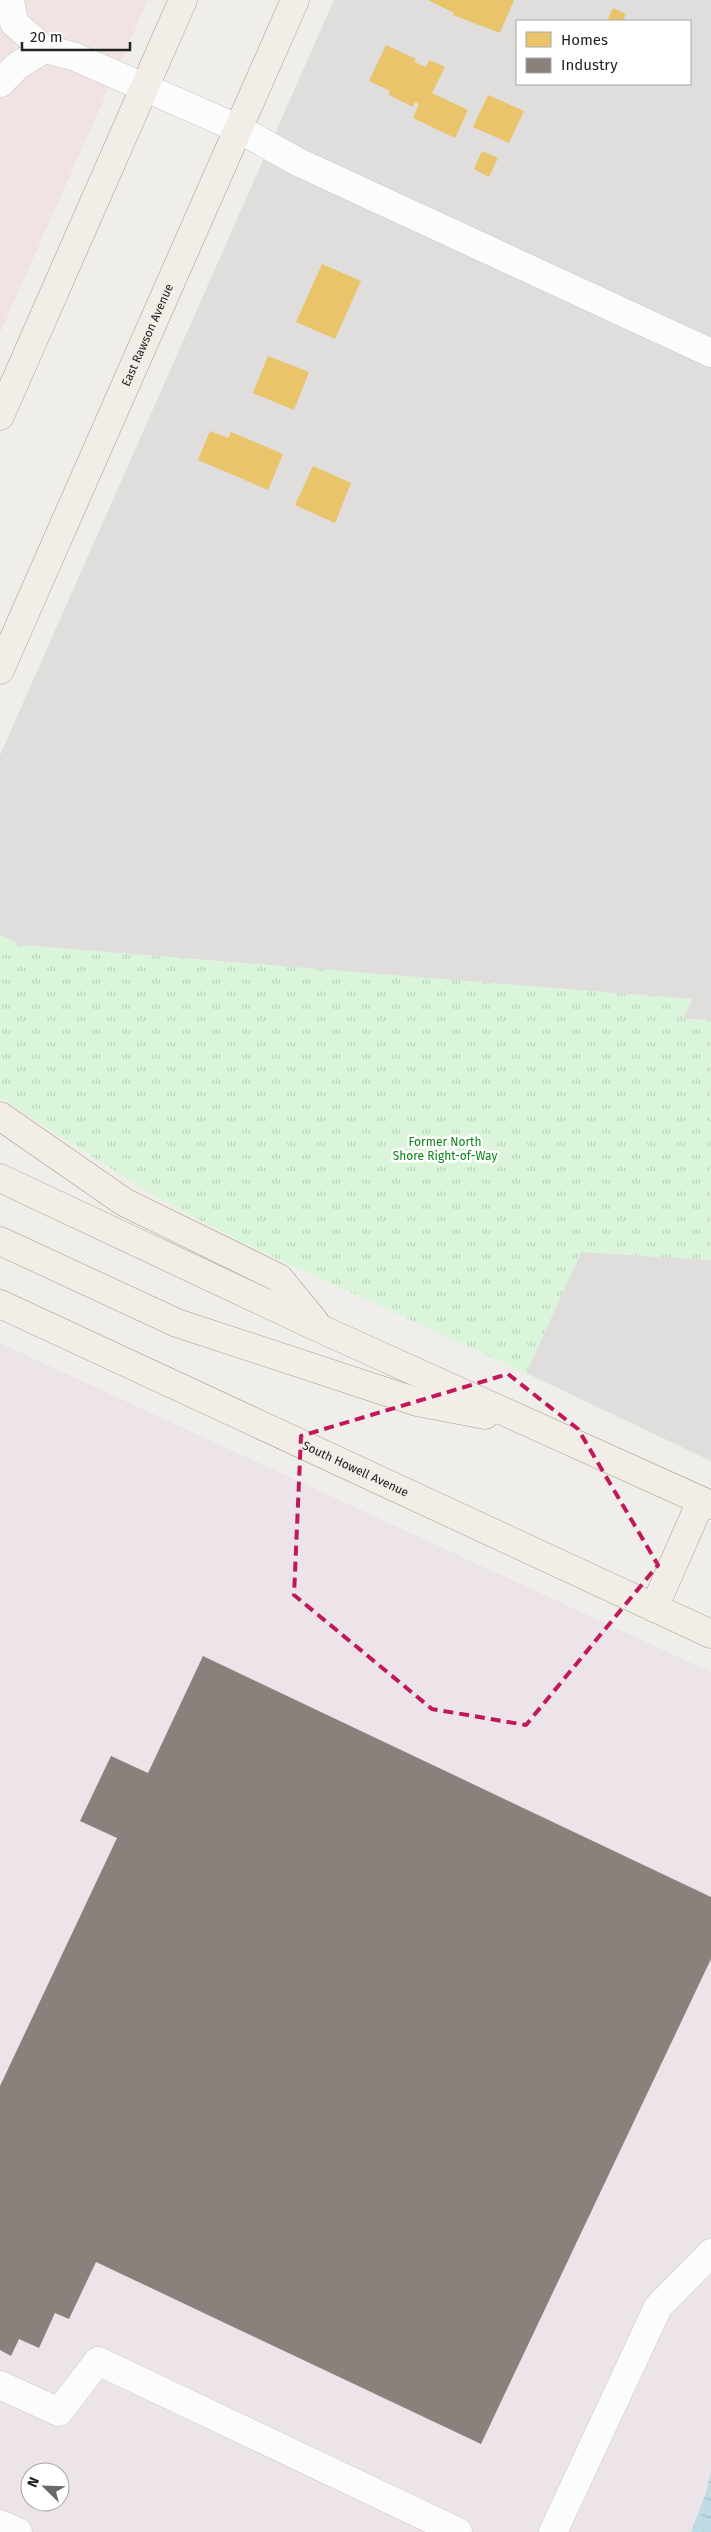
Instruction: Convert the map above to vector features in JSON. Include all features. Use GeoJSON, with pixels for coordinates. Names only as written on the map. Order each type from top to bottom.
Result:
{"type":"FeatureCollection","features":[{"type":"Feature","properties":{"kind":"main road"},"geometry":{"type":"LineString","coordinates":[[0,416],[183,0]]}},
{"type":"Feature","properties":{"kind":"main road","name":"East Rawson Avenue"},"geometry":{"type":"LineString","coordinates":[[0,670],[237,128],[295,0]]}},
{"type":"Feature","properties":{"kind":"main road"},"geometry":{"type":"LineString","coordinates":[[0,1116],[124,1202],[279,1278],[321,1329]]}},
{"type":"Feature","properties":{"kind":"main road"},"geometry":{"type":"LineString","coordinates":[[0,1178],[321,1329],[706,1503],[654,1608]]}},
{"type":"Feature","properties":{"kind":"main road"},"geometry":{"type":"LineString","coordinates":[[0,1241],[177,1323],[417,1402],[530,1424]]}},
{"type":"Feature","properties":{"kind":"main road","name":"South Howell Avenue"},"geometry":{"type":"LineString","coordinates":[[0,1304],[711,1634]]}},
{"type":"Feature","properties":{"kind":"street"},"geometry":{"type":"LineString","coordinates":[[8,14],[44,49],[73,56],[145,86],[237,128],[298,162],[711,353]]}},
{"type":"Feature","properties":{"kind":"street"},"geometry":{"type":"LineString","coordinates":[[0,83],[17,66],[44,49]]}},
{"type":"Feature","properties":{"kind":"street"},"geometry":{"type":"LineString","coordinates":[[553,2532],[658,2307],[711,2253]]}},
{"type":"Feature","properties":{"kind":"street"},"geometry":{"type":"LineString","coordinates":[[0,2385],[59,2412],[98,2360],[458,2532]]}},
{"type":"Feature","properties":{"kind":"street"},"geometry":{"type":"LineString","coordinates":[[0,2524],[18,2532]]}},
{"type":"Feature","properties":{"kind":"highlighted area"},"geometry":{"type":"Polygon","coordinates":[[[508,1374],[578,1429],[658,1565],[526,1725],[432,1709],[294,1595],[301,1436],[508,1374]]]}},
{"type":"Feature","properties":{"kind":"shaded area"},"geometry":{"type":"Polygon","coordinates":[[[0,0],[148,0],[0,333],[0,0]]]}},
{"type":"Feature","properties":{"kind":"shaded area"},"geometry":{"type":"Polygon","coordinates":[[[334,0],[711,0],[711,1020],[683,1019],[692,1000],[20,945],[0,935],[0,755],[334,0]]]}},
{"type":"Feature","properties":{"kind":"shaded area"},"geometry":{"type":"Polygon","coordinates":[[[581,1252],[711,1260],[711,1461],[526,1373],[581,1252]]]}},
{"type":"Feature","properties":{"kind":"shaded area"},"geometry":{"type":"Polygon","coordinates":[[[0,1343],[711,1672],[711,2532],[0,2532],[0,1343]]]}},
{"type":"Feature","properties":{"kind":"green space","name":"Former North Shore Right-of-Way"},"geometry":{"type":"Polygon","coordinates":[[[0,935],[20,945],[692,999],[683,1019],[711,1020],[711,1260],[581,1252],[526,1373],[243,1243],[156,1197],[0,1098],[0,935]]]}},
{"type":"Feature","properties":{"kind":"water"},"geometry":{"type":"Polygon","coordinates":[[[711,2470],[711,2532],[691,2532],[706,2493],[711,2470]]]}},
{"type":"Feature","properties":{"kind":"building: Homes"},"geometry":{"type":"Polygon","coordinates":[[[428,0],[514,0],[500,33],[453,15],[454,13],[428,0]]]}},
{"type":"Feature","properties":{"kind":"building: Homes"},"geometry":{"type":"Polygon","coordinates":[[[613,8],[626,14],[623,20],[607,20],[613,8]]]}},
{"type":"Feature","properties":{"kind":"building: Homes"},"geometry":{"type":"Polygon","coordinates":[[[386,45],[416,59],[414,62],[426,67],[429,60],[445,67],[432,93],[468,110],[455,138],[413,118],[419,104],[415,102],[413,107],[389,95],[390,91],[369,81],[386,45]]]}},
{"type":"Feature","properties":{"kind":"building: Homes"},"geometry":{"type":"Polygon","coordinates":[[[488,95],[524,111],[509,143],[473,127],[488,95]]]}},
{"type":"Feature","properties":{"kind":"building: Homes"},"geometry":{"type":"Polygon","coordinates":[[[482,151],[498,158],[489,177],[474,169],[482,151]]]}},
{"type":"Feature","properties":{"kind":"building: Homes"},"geometry":{"type":"Polygon","coordinates":[[[322,264],[361,281],[335,339],[296,322],[322,264]]]}},
{"type":"Feature","properties":{"kind":"building: Homes"},"geometry":{"type":"Polygon","coordinates":[[[268,356],[309,372],[294,410],[253,393],[268,356]]]}},
{"type":"Feature","properties":{"kind":"building: Homes"},"geometry":{"type":"Polygon","coordinates":[[[210,431],[228,438],[231,432],[283,454],[268,490],[198,460],[210,431]]]}},
{"type":"Feature","properties":{"kind":"building: Homes"},"geometry":{"type":"Polygon","coordinates":[[[313,466],[351,483],[335,523],[295,505],[313,466]]]}},
{"type":"Feature","properties":{"kind":"building: Industry"},"geometry":{"type":"Polygon","coordinates":[[[203,1656],[711,1897],[711,1959],[481,2444],[96,2262],[69,2319],[55,2313],[39,2348],[19,2339],[11,2356],[0,2350],[0,2086],[117,1838],[80,1821],[111,1756],[148,1773],[203,1656]]]}}]}
